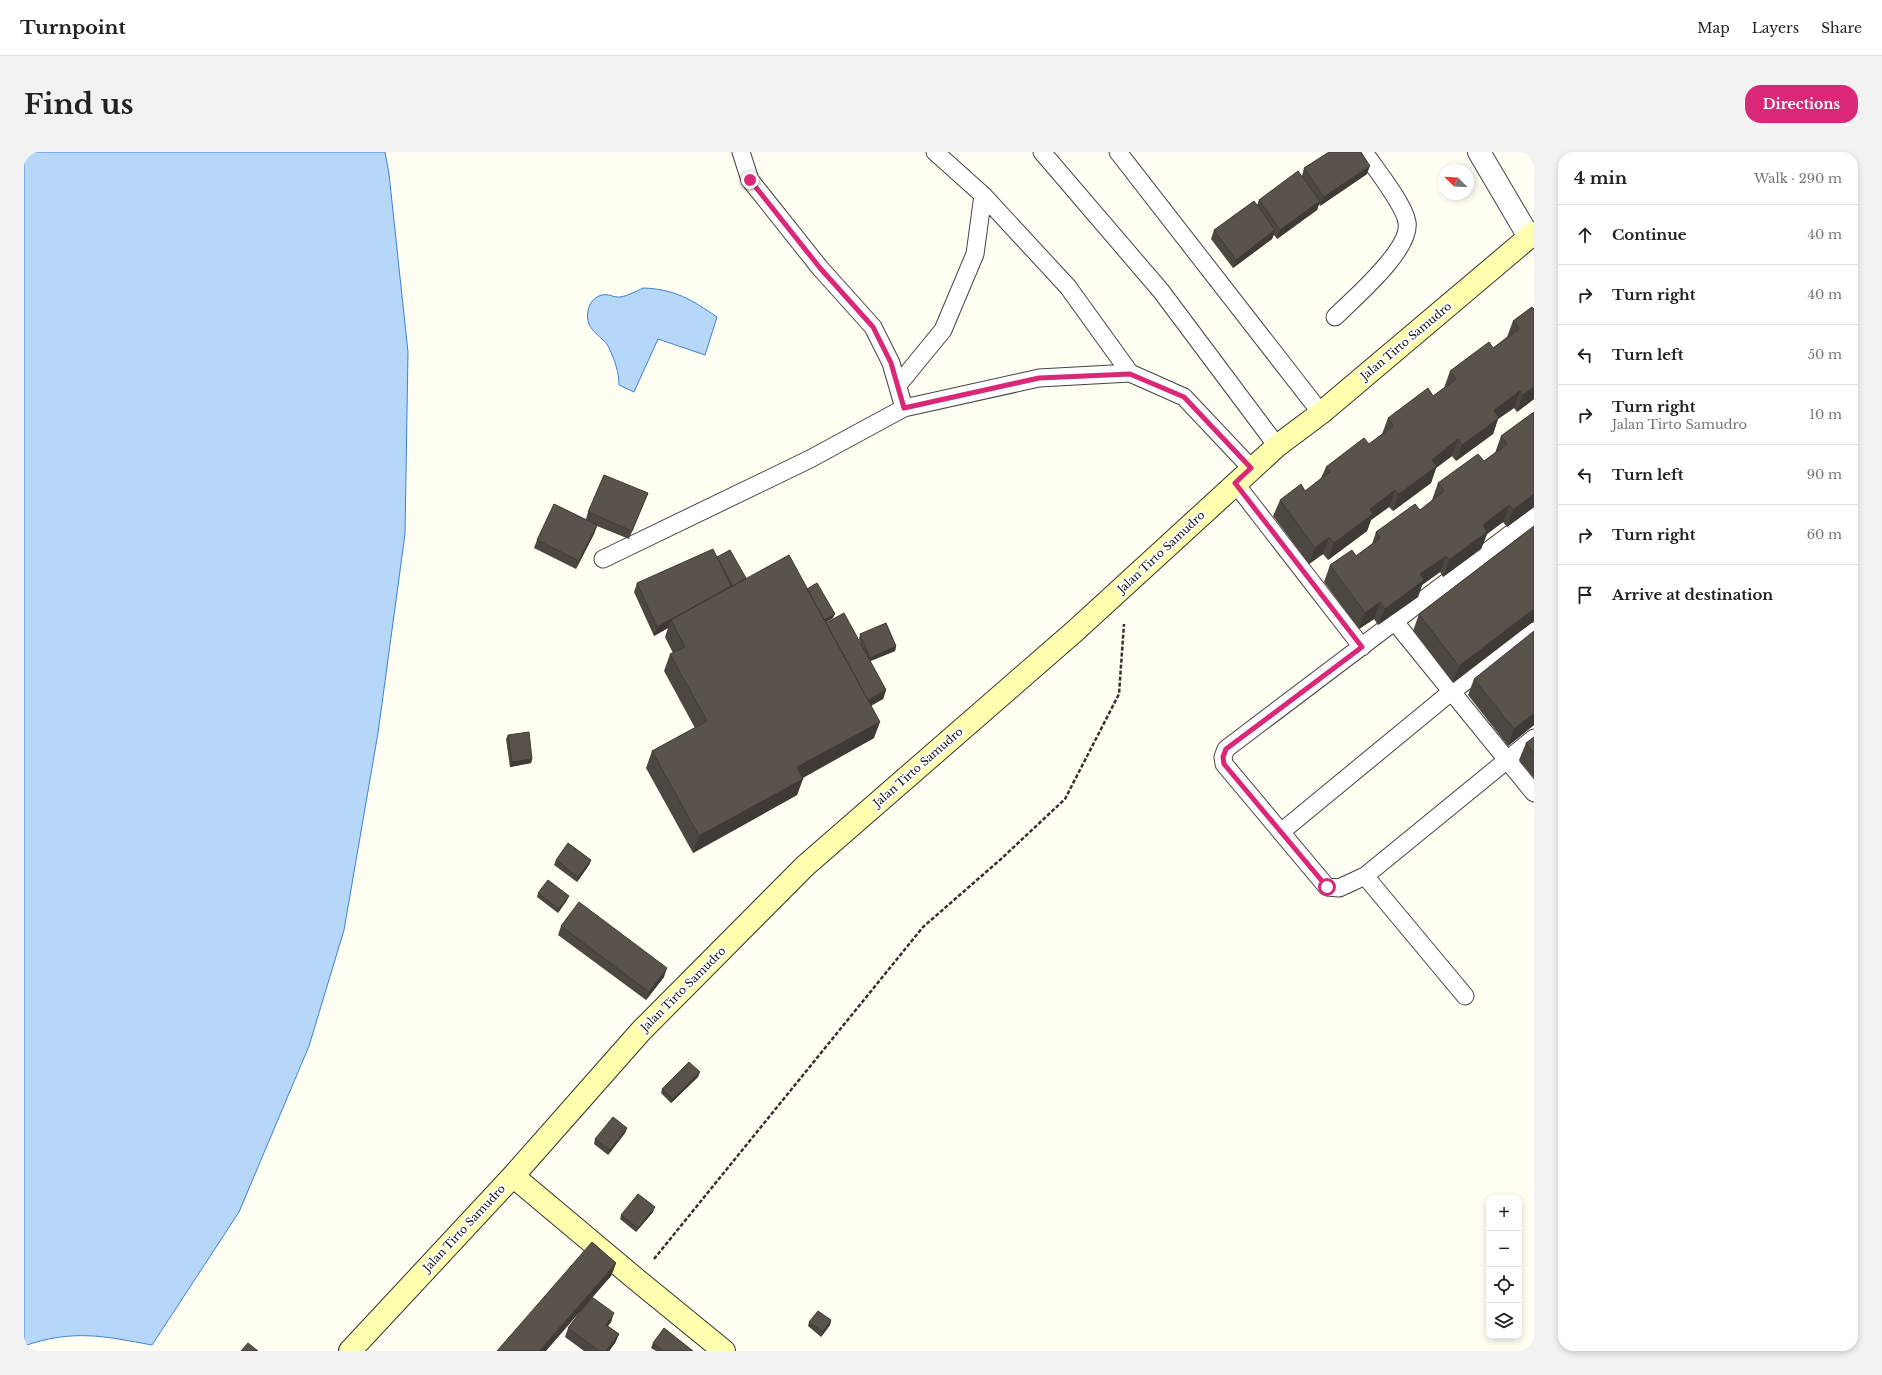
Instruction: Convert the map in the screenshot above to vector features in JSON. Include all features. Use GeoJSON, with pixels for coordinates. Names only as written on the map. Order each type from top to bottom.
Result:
{"type":"FeatureCollection","features":[{"type":"Feature","properties":{"kind":"street"},"geometry":{"type":"LineString","coordinates":[[1479,152],[1531,235]]}},
{"type":"Feature","properties":{"kind":"street","name":"Jalan Tirto Samudro"},"geometry":{"type":"LineString","coordinates":[[350,1351],[513,1176],[641,1031],[805,866],[1123,587],[1251,468],[1277,446],[1321,413],[1531,235]]}},
{"type":"Feature","properties":{"kind":"street"},"geometry":{"type":"LineString","coordinates":[[513,1176],[718,1349]]}},
{"type":"Feature","properties":{"kind":"lane"},"geometry":{"type":"LineString","coordinates":[[741,152],[750,180],[820,268],[873,327],[891,363],[904,408]]}},
{"type":"Feature","properties":{"kind":"lane"},"geometry":{"type":"LineString","coordinates":[[935,152],[983,195],[1068,287],[1130,374]]}},
{"type":"Feature","properties":{"kind":"lane"},"geometry":{"type":"LineString","coordinates":[[1042,152],[1161,291],[1277,446]]}},
{"type":"Feature","properties":{"kind":"lane"},"geometry":{"type":"LineString","coordinates":[[1118,152],[1321,413]]}},
{"type":"Feature","properties":{"kind":"lane"},"geometry":{"type":"LineString","coordinates":[[1335,316],[1394,256],[1405,237],[1407,222],[1397,200],[1364,152]]}},
{"type":"Feature","properties":{"kind":"lane"},"geometry":{"type":"LineString","coordinates":[[898,385],[943,330],[975,254],[983,195]]}},
{"type":"Feature","properties":{"kind":"lane"},"geometry":{"type":"LineString","coordinates":[[603,559],[810,459],[904,408],[1039,378],[1130,374],[1184,397],[1251,468]]}},
{"type":"Feature","properties":{"kind":"lane"},"geometry":{"type":"LineString","coordinates":[[1235,483],[1362,647]]}},
{"type":"Feature","properties":{"kind":"lane"},"geometry":{"type":"LineString","coordinates":[[1534,516],[1226,749],[1223,757],[1224,764],[1327,887],[1339,888],[1365,876],[1534,738]]}},
{"type":"Feature","properties":{"kind":"lane"},"geometry":{"type":"LineString","coordinates":[[1395,622],[1534,793]]}},
{"type":"Feature","properties":{"kind":"lane"},"geometry":{"type":"LineString","coordinates":[[1281,832],[1451,692],[1534,631]]}},
{"type":"Feature","properties":{"kind":"lane"},"geometry":{"type":"LineString","coordinates":[[1365,876],[1465,996]]}},
{"type":"Feature","properties":{"kind":"path"},"geometry":{"type":"LineString","coordinates":[[637,1280],[922,927],[1001,859],[1066,799],[1119,694],[1124,626],[1123,587]]}},
{"type":"Feature","properties":{"kind":"water"},"geometry":{"type":"Polygon","coordinates":[[[24,152],[385,152],[389,174],[408,352],[405,534],[378,733],[344,930],[309,1046],[239,1212],[152,1345],[103,1337],[73,1336],[58,1337],[24,1346],[24,152]]]}},
{"type":"Feature","properties":{"kind":"water"},"geometry":{"type":"Polygon","coordinates":[[[643,288],[665,291],[683,296],[717,317],[705,355],[658,339],[634,392],[619,385],[612,354],[606,343],[591,328],[587,316],[590,304],[599,296],[607,295],[620,297],[629,295],[643,288]]]}},
{"type":"Feature","properties":{"kind":"building"},"geometry":{"type":"Polygon","coordinates":[[[1329,152],[1361,152],[1370,166],[1324,197],[1304,168],[1329,152]]]}},
{"type":"Feature","properties":{"kind":"building"},"geometry":{"type":"Polygon","coordinates":[[[1298,171],[1320,201],[1280,230],[1259,200],[1298,171]]]}},
{"type":"Feature","properties":{"kind":"building"},"geometry":{"type":"Polygon","coordinates":[[[1254,201],[1275,230],[1236,260],[1214,230],[1254,201]]]}},
{"type":"Feature","properties":{"kind":"building"},"geometry":{"type":"Polygon","coordinates":[[[1532,307],[1534,309],[1534,387],[1523,395],[1520,391],[1494,410],[1499,418],[1462,445],[1458,439],[1432,460],[1437,466],[1399,494],[1395,490],[1370,509],[1373,514],[1334,543],[1329,537],[1315,548],[1280,500],[1301,484],[1305,491],[1330,472],[1326,467],[1364,438],[1369,444],[1393,426],[1388,418],[1428,388],[1433,396],[1456,379],[1450,371],[1489,342],[1493,348],[1519,329],[1513,321],[1532,307]]]}},
{"type":"Feature","properties":{"kind":"building"},"geometry":{"type":"Polygon","coordinates":[[[1534,412],[1534,494],[1513,510],[1509,505],[1483,525],[1487,532],[1449,560],[1446,556],[1420,574],[1424,580],[1385,609],[1380,602],[1365,613],[1330,565],[1352,550],[1356,556],[1380,538],[1376,532],[1415,504],[1420,510],[1444,491],[1438,483],[1478,454],[1484,461],[1507,444],[1501,436],[1534,412]]]}},
{"type":"Feature","properties":{"kind":"building"},"geometry":{"type":"Polygon","coordinates":[[[604,475],[648,493],[632,531],[588,512],[604,475]]]}},
{"type":"Feature","properties":{"kind":"building"},"geometry":{"type":"Polygon","coordinates":[[[554,504],[597,525],[579,561],[537,540],[554,504]]]}},
{"type":"Feature","properties":{"kind":"building"},"geometry":{"type":"Polygon","coordinates":[[[1534,526],[1534,609],[1459,666],[1419,614],[1534,526]]]}},
{"type":"Feature","properties":{"kind":"building"},"geometry":{"type":"Polygon","coordinates":[[[713,549],[731,586],[657,627],[637,583],[713,549]]]}},
{"type":"Feature","properties":{"kind":"building"},"geometry":{"type":"Polygon","coordinates":[[[730,550],[746,578],[733,586],[717,557],[730,550]]]}},
{"type":"Feature","properties":{"kind":"building"},"geometry":{"type":"Polygon","coordinates":[[[789,555],[880,722],[797,767],[803,779],[699,836],[652,751],[707,721],[670,654],[685,647],[671,620],[789,555]]]}},
{"type":"Feature","properties":{"kind":"building"},"geometry":{"type":"Polygon","coordinates":[[[817,583],[835,614],[824,620],[807,589],[817,583]]]}},
{"type":"Feature","properties":{"kind":"building"},"geometry":{"type":"Polygon","coordinates":[[[844,613],[886,690],[868,700],[826,623],[844,613]]]}},
{"type":"Feature","properties":{"kind":"building"},"geometry":{"type":"Polygon","coordinates":[[[886,623],[896,646],[870,658],[860,634],[886,623]]]}},
{"type":"Feature","properties":{"kind":"building"},"geometry":{"type":"Polygon","coordinates":[[[1534,631],[1534,713],[1514,729],[1474,679],[1534,631]]]}},
{"type":"Feature","properties":{"kind":"building"},"geometry":{"type":"Polygon","coordinates":[[[529,732],[532,759],[512,762],[508,735],[529,732]]]}},
{"type":"Feature","properties":{"kind":"building"},"geometry":{"type":"Polygon","coordinates":[[[1534,737],[1534,754],[1526,743],[1534,737]]]}},
{"type":"Feature","properties":{"kind":"building"},"geometry":{"type":"Polygon","coordinates":[[[568,843],[591,860],[578,877],[556,860],[568,843]]]}},
{"type":"Feature","properties":{"kind":"building"},"geometry":{"type":"Polygon","coordinates":[[[548,880],[569,896],[559,909],[538,893],[548,880]]]}},
{"type":"Feature","properties":{"kind":"building"},"geometry":{"type":"Polygon","coordinates":[[[579,902],[667,968],[649,992],[561,926],[579,902]]]}},
{"type":"Feature","properties":{"kind":"building"},"geometry":{"type":"Polygon","coordinates":[[[689,1062],[700,1072],[673,1099],[662,1089],[689,1062]]]}},
{"type":"Feature","properties":{"kind":"building"},"geometry":{"type":"Polygon","coordinates":[[[613,1117],[627,1128],[610,1150],[595,1139],[613,1117]]]}},
{"type":"Feature","properties":{"kind":"building"},"geometry":{"type":"Polygon","coordinates":[[[638,1194],[655,1207],[638,1228],[621,1215],[638,1194]]]}},
{"type":"Feature","properties":{"kind":"building"},"geometry":{"type":"Polygon","coordinates":[[[592,1242],[616,1263],[539,1351],[497,1351],[592,1242]]]}},
{"type":"Feature","properties":{"kind":"building"},"geometry":{"type":"Polygon","coordinates":[[[592,1297],[614,1313],[606,1325],[619,1334],[606,1351],[599,1351],[568,1328],[592,1297]]]}},
{"type":"Feature","properties":{"kind":"building"},"geometry":{"type":"Polygon","coordinates":[[[818,1311],[831,1320],[823,1332],[809,1322],[818,1311]]]}},
{"type":"Feature","properties":{"kind":"building"},"geometry":{"type":"Polygon","coordinates":[[[664,1328],[693,1351],[663,1351],[653,1343],[664,1328]]]}},
{"type":"Feature","properties":{"kind":"building"},"geometry":{"type":"Polygon","coordinates":[[[248,1343],[258,1351],[241,1351],[248,1343]]]}},
{"type":"Feature","properties":{"kind":"route"},"geometry":{"type":"LineString","coordinates":[[750,180],[820,268],[873,327],[891,363],[904,408],[1039,378],[1130,374],[1184,397],[1251,468],[1235,483],[1362,647],[1226,749],[1223,757],[1224,764],[1327,887]]}}]}
